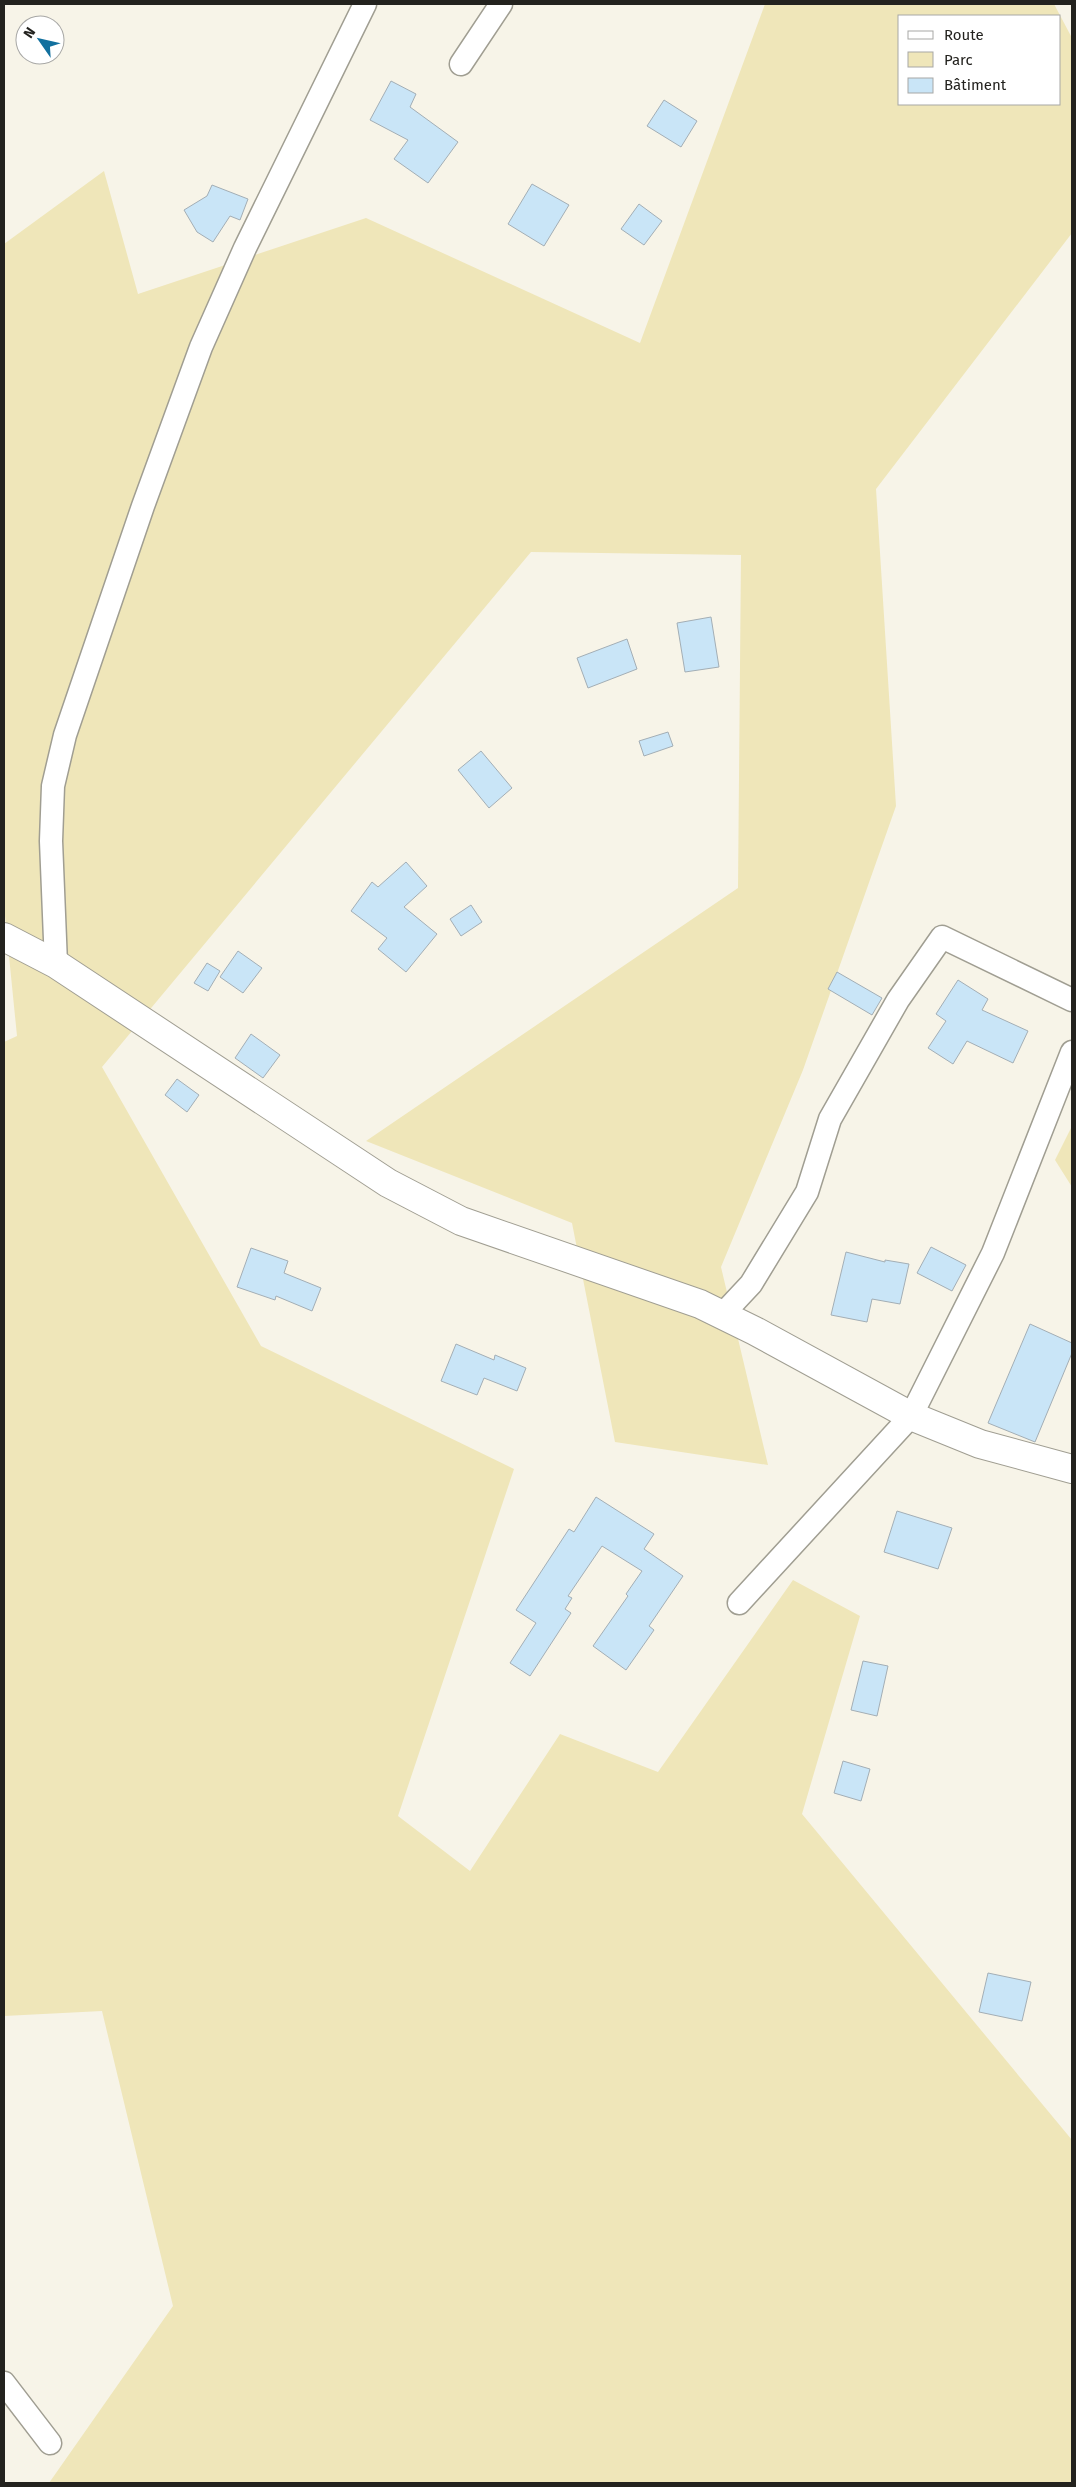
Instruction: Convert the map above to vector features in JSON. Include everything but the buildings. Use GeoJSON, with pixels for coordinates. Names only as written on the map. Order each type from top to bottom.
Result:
{"type":"FeatureCollection","features":[{"type":"Feature","properties":{"kind":"street"},"geometry":{"type":"LineString","coordinates":[[56,964],[51,841],[53,786],[65,735],[143,506],[201,347],[246,248],[365,4]]}},
{"type":"Feature","properties":{"kind":"street"},"geometry":{"type":"LineString","coordinates":[[461,64],[501,4]]}},
{"type":"Feature","properties":{"kind":"street"},"geometry":{"type":"LineString","coordinates":[[4,937],[56,964],[396,1187],[461,1221],[700,1304],[755,1331],[911,1416],[980,1444],[1072,1469]]}},
{"type":"Feature","properties":{"kind":"street"},"geometry":{"type":"LineString","coordinates":[[722,1315],[751,1284],[807,1192],[830,1119],[898,1000],[942,937],[1072,1000]]}},
{"type":"Feature","properties":{"kind":"street"},"geometry":{"type":"LineString","coordinates":[[739,1603],[911,1416],[994,1253],[1072,1052]]}},
{"type":"Feature","properties":{"kind":"street"},"geometry":{"type":"LineString","coordinates":[[4,2384],[50,2442]]}},
{"type":"Feature","properties":{"kind":"green space"},"geometry":{"type":"Polygon","coordinates":[[[765,4],[1054,4],[1060,15],[898,15],[898,105],[1061,105],[1061,17],[1072,38],[1072,233],[876,489],[896,806],[803,1070],[721,1267],[768,1465],[615,1442],[572,1223],[366,1141],[738,888],[741,555],[531,552],[102,1067],[261,1346],[514,1469],[398,1816],[470,1871],[560,1734],[658,1772],[793,1580],[860,1616],[802,1814],[1072,2140],[1072,2483],[49,2483],[173,2306],[102,2011],[4,2016],[4,1042],[17,1036],[4,906],[4,244],[104,171],[138,294],[366,218],[640,343],[765,4]]]}},
{"type":"Feature","properties":{"kind":"green space"},"geometry":{"type":"Polygon","coordinates":[[[1072,1126],[1072,1187],[1055,1160],[1072,1126]]]}}]}
